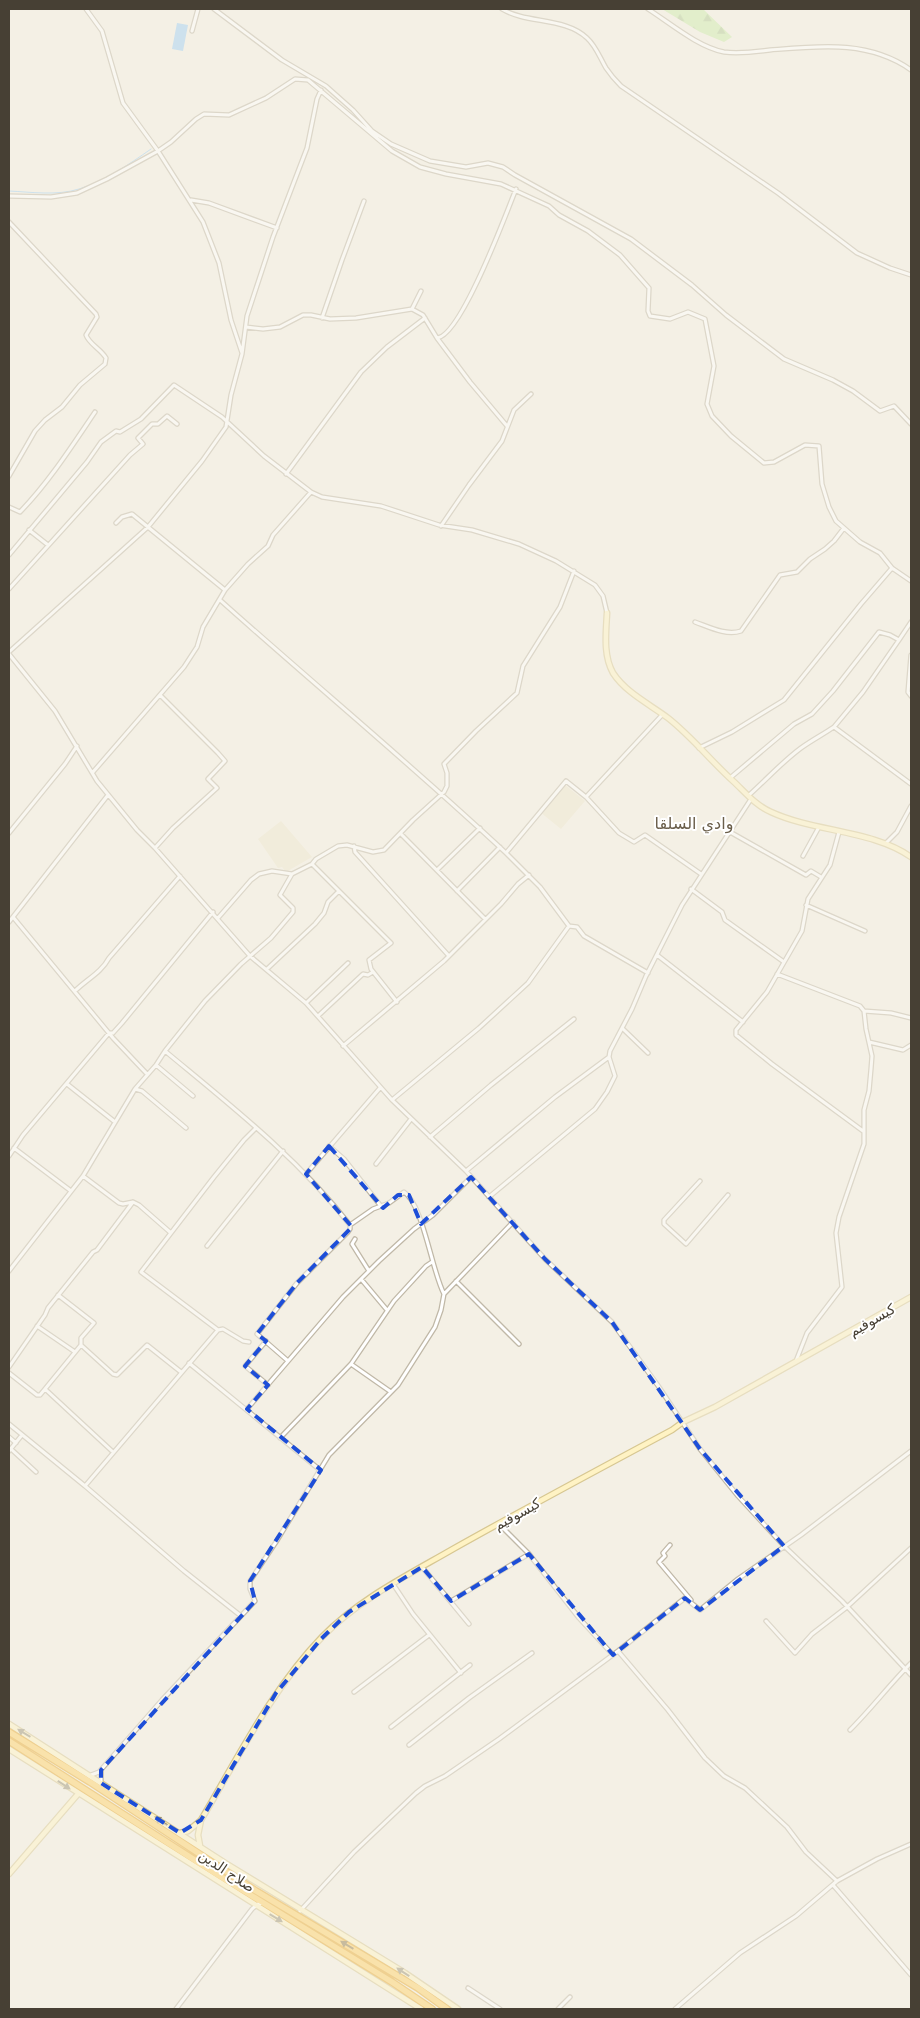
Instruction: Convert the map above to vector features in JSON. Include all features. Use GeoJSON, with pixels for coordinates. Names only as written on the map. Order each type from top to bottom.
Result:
{"type":"FeatureCollection","features":[{"type":"Feature","properties":{"kind":"highway","name":"صلاح الدين"},"geometry":{"type":"LineString","coordinates":[[9,1732],[90,1782],[256,1890],[418,1988],[447,2009]]}},
{"type":"Feature","properties":{"kind":"highway","name":"صلاح الدين"},"geometry":{"type":"LineString","coordinates":[[9,1741],[264,1903],[339,1948],[430,2008]]}},
{"type":"Feature","properties":{"kind":"highway"},"geometry":{"type":"LineString","coordinates":[[430,2008],[434,2000]]}},
{"type":"Feature","properties":{"kind":"street"},"geometry":{"type":"LineString","coordinates":[[86,9],[102,31],[123,103],[158,150],[203,222],[219,264],[231,320],[242,354]]}},
{"type":"Feature","properties":{"kind":"street"},"geometry":{"type":"LineString","coordinates":[[192,31],[198,9]]}},
{"type":"Feature","properties":{"kind":"street"},"geometry":{"type":"LineString","coordinates":[[214,9],[282,60],[326,86],[353,110],[372,131],[391,144],[430,161],[466,167],[488,163],[504,167],[515,175],[631,239],[784,359],[834,380],[853,391],[880,412],[894,406],[911,424]]}},
{"type":"Feature","properties":{"kind":"street"},"geometry":{"type":"LineString","coordinates":[[502,9],[518,16],[565,26],[587,37],[596,48],[606,69],[621,86],[778,193],[836,239],[857,252],[890,268],[911,275]]}},
{"type":"Feature","properties":{"kind":"street"},"geometry":{"type":"LineString","coordinates":[[648,9],[704,45],[724,52],[740,53],[842,46],[879,54],[911,70]]}},
{"type":"Feature","properties":{"kind":"street"},"geometry":{"type":"LineString","coordinates":[[9,196],[51,196],[78,192],[107,180],[171,142],[204,114],[229,115],[266,98],[296,79],[308,80],[392,151],[420,167],[446,174],[501,184],[516,189],[549,206],[559,215],[588,231],[620,254],[649,288],[648,310],[650,316],[670,319],[688,312],[705,319],[714,366],[707,404],[712,416],[731,436],[764,464],[774,462],[805,445],[819,446],[822,484],[828,508],[836,521],[860,542],[880,553],[892,568],[911,581]]}},
{"type":"Feature","properties":{"kind":"street"},"geometry":{"type":"LineString","coordinates":[[321,90],[317,99],[307,148],[247,316],[242,354],[226,427],[148,527],[9,653],[56,711],[94,772],[97,781],[137,830],[213,912],[250,956],[306,1003],[380,1088],[466,1171],[545,1259],[612,1322],[714,1466],[784,1546],[847,1607],[911,1675]]}},
{"type":"Feature","properties":{"kind":"street"},"geometry":{"type":"LineString","coordinates":[[437,338],[445,334],[462,311],[473,291],[516,189]]}},
{"type":"Feature","properties":{"kind":"street"},"geometry":{"type":"LineString","coordinates":[[190,200],[210,203],[277,228]]}},
{"type":"Feature","properties":{"kind":"street"},"geometry":{"type":"LineString","coordinates":[[322,318],[364,201]]}},
{"type":"Feature","properties":{"kind":"street"},"geometry":{"type":"LineString","coordinates":[[9,222],[96,314],[97,317],[86,335],[88,339],[102,350],[106,358],[105,364],[80,385],[62,407],[35,431],[9,476]]}},
{"type":"Feature","properties":{"kind":"street"},"geometry":{"type":"LineString","coordinates":[[412,309],[421,291]]}},
{"type":"Feature","properties":{"kind":"street"},"geometry":{"type":"LineString","coordinates":[[246,327],[263,329],[280,327],[303,316],[312,315],[322,318],[356,318],[412,309],[419,312],[425,318],[437,338],[470,382],[507,426]]}},
{"type":"Feature","properties":{"kind":"street"},"geometry":{"type":"LineString","coordinates":[[286,474],[361,372],[386,347],[425,318]]}},
{"type":"Feature","properties":{"kind":"street"},"geometry":{"type":"LineString","coordinates":[[9,555],[59,497],[101,442],[116,431],[120,432],[141,419],[174,385],[226,422],[286,474],[311,492],[322,497],[381,506],[441,526],[472,530],[504,538],[540,553],[574,571],[595,585],[601,593],[607,613],[606,645],[612,671],[629,690],[672,721],[750,798],[770,812],[819,827],[886,843],[911,857]]}},
{"type":"Feature","properties":{"kind":"street"},"geometry":{"type":"LineString","coordinates":[[441,526],[502,441],[514,410],[531,394]]}},
{"type":"Feature","properties":{"kind":"street"},"geometry":{"type":"LineString","coordinates":[[9,507],[20,512],[28,504],[51,476],[95,412]]}},
{"type":"Feature","properties":{"kind":"street"},"geometry":{"type":"LineString","coordinates":[[9,589],[142,444],[138,438],[147,428],[152,424],[158,424],[167,416],[177,424]]}},
{"type":"Feature","properties":{"kind":"street"},"geometry":{"type":"LineString","coordinates":[[94,772],[184,667],[197,647],[203,627],[225,590],[248,564],[268,546],[272,535],[311,492]]}},
{"type":"Feature","properties":{"kind":"street"},"geometry":{"type":"LineString","coordinates":[[116,522],[122,517],[132,514],[225,590]]}},
{"type":"Feature","properties":{"kind":"street"},"geometry":{"type":"LineString","coordinates":[[695,622],[721,631],[734,633],[741,631],[780,575],[797,572],[810,559],[834,541],[844,528]]}},
{"type":"Feature","properties":{"kind":"street"},"geometry":{"type":"LineString","coordinates":[[29,530],[48,545]]}},
{"type":"Feature","properties":{"kind":"street"},"geometry":{"type":"LineString","coordinates":[[698,748],[732,732],[784,700],[892,568]]}},
{"type":"Feature","properties":{"kind":"street"},"geometry":{"type":"LineString","coordinates":[[9,1271],[83,1176],[135,1090],[165,1051],[205,1001],[271,938],[293,912],[293,908],[280,894],[292,874],[312,864],[316,859],[338,846],[354,846],[373,852],[384,850],[401,834],[412,820],[443,793],[447,786],[447,773],[444,764],[476,731],[518,693],[523,666],[560,607],[574,571]]}},
{"type":"Feature","properties":{"kind":"street"},"geometry":{"type":"LineString","coordinates":[[220,600],[443,793],[500,846],[540,887],[569,926],[577,927],[584,936],[648,973]]}},
{"type":"Feature","properties":{"kind":"street"},"geometry":{"type":"LineString","coordinates":[[489,1197],[595,1109],[615,1076],[609,1057],[611,1048],[623,1028],[648,973],[691,889],[730,832],[750,798],[800,748],[819,738],[834,726],[863,692],[911,622]]}},
{"type":"Feature","properties":{"kind":"street"},"geometry":{"type":"LineString","coordinates":[[730,778],[794,724],[812,714],[879,632],[899,640]]}},
{"type":"Feature","properties":{"kind":"street"},"geometry":{"type":"LineString","coordinates":[[911,655],[908,692],[911,696]]}},
{"type":"Feature","properties":{"kind":"street"},"geometry":{"type":"LineString","coordinates":[[155,848],[173,828],[217,788],[208,779],[225,761],[160,695]]}},
{"type":"Feature","properties":{"kind":"street"},"geometry":{"type":"LineString","coordinates":[[586,797],[662,715]]}},
{"type":"Feature","properties":{"kind":"street"},"geometry":{"type":"LineString","coordinates":[[834,726],[911,784]]}},
{"type":"Feature","properties":{"kind":"street"},"geometry":{"type":"LineString","coordinates":[[9,833],[65,764],[77,746]]}},
{"type":"Feature","properties":{"kind":"street"},"geometry":{"type":"LineString","coordinates":[[506,853],[566,781],[586,797],[618,833],[634,842],[644,835],[701,874]]}},
{"type":"Feature","properties":{"kind":"street"},"geometry":{"type":"LineString","coordinates":[[9,922],[108,794]]}},
{"type":"Feature","properties":{"kind":"street"},"geometry":{"type":"LineString","coordinates":[[886,843],[897,832],[911,806]]}},
{"type":"Feature","properties":{"kind":"street"},"geometry":{"type":"LineString","coordinates":[[803,856],[819,827]]}},
{"type":"Feature","properties":{"kind":"street"},"geometry":{"type":"LineString","coordinates":[[437,870],[480,828]]}},
{"type":"Feature","properties":{"kind":"street"},"geometry":{"type":"LineString","coordinates":[[730,832],[806,875],[811,872],[821,876]]}},
{"type":"Feature","properties":{"kind":"street"},"geometry":{"type":"LineString","coordinates":[[839,832],[830,865],[810,894],[806,905],[804,928],[767,992],[736,1030],[737,1037],[864,1131]]}},
{"type":"Feature","properties":{"kind":"street"},"geometry":{"type":"LineString","coordinates":[[401,834],[485,920]]}},
{"type":"Feature","properties":{"kind":"street"},"geometry":{"type":"LineString","coordinates":[[354,846],[355,852],[449,956]]}},
{"type":"Feature","properties":{"kind":"street"},"geometry":{"type":"LineString","coordinates":[[457,892],[500,846]]}},
{"type":"Feature","properties":{"kind":"street"},"geometry":{"type":"LineString","coordinates":[[312,864],[391,943],[369,960],[373,972],[397,1002]]}},
{"type":"Feature","properties":{"kind":"street"},"geometry":{"type":"LineString","coordinates":[[218,918],[251,880],[260,874],[272,871],[292,874]]}},
{"type":"Feature","properties":{"kind":"street"},"geometry":{"type":"LineString","coordinates":[[343,1046],[449,956],[518,884],[529,875]]}},
{"type":"Feature","properties":{"kind":"street"},"geometry":{"type":"LineString","coordinates":[[75,991],[91,976],[96,975],[102,970],[109,958],[180,876]]}},
{"type":"Feature","properties":{"kind":"street"},"geometry":{"type":"LineString","coordinates":[[691,889],[722,912],[725,920],[784,962]]}},
{"type":"Feature","properties":{"kind":"street"},"geometry":{"type":"LineString","coordinates":[[266,969],[315,924],[324,913],[328,902],[339,891]]}},
{"type":"Feature","properties":{"kind":"street"},"geometry":{"type":"LineString","coordinates":[[806,905],[865,931]]}},
{"type":"Feature","properties":{"kind":"street"},"geometry":{"type":"LineString","coordinates":[[9,1156],[109,1033],[113,1033],[122,1023],[213,912]]}},
{"type":"Feature","properties":{"kind":"street"},"geometry":{"type":"LineString","coordinates":[[13,917],[109,1033],[147,1074]]}},
{"type":"Feature","properties":{"kind":"street"},"geometry":{"type":"LineString","coordinates":[[392,1100],[479,1028],[528,984],[569,926]]}},
{"type":"Feature","properties":{"kind":"street"},"geometry":{"type":"LineString","coordinates":[[657,955],[743,1022]]}},
{"type":"Feature","properties":{"kind":"street"},"geometry":{"type":"LineString","coordinates":[[306,1003],[348,963]]}},
{"type":"Feature","properties":{"kind":"street"},"geometry":{"type":"LineString","coordinates":[[318,1016],[364,974],[368,975],[373,972]]}},
{"type":"Feature","properties":{"kind":"street"},"geometry":{"type":"LineString","coordinates":[[777,974],[860,1006],[864,1011],[872,1056],[869,1091],[864,1110],[864,1144],[839,1216],[836,1233],[842,1287],[806,1333],[796,1361]]}},
{"type":"Feature","properties":{"kind":"street"},"geometry":{"type":"LineString","coordinates":[[864,1011],[891,1013],[911,1018]]}},
{"type":"Feature","properties":{"kind":"street"},"geometry":{"type":"LineString","coordinates":[[430,1137],[491,1085],[574,1019]]}},
{"type":"Feature","properties":{"kind":"street"},"geometry":{"type":"LineString","coordinates":[[623,1028],[648,1053]]}},
{"type":"Feature","properties":{"kind":"street"},"geometry":{"type":"LineString","coordinates":[[868,1042],[902,1050],[911,1045]]}},
{"type":"Feature","properties":{"kind":"street"},"geometry":{"type":"LineString","coordinates":[[165,1051],[283,1151],[306,1174],[350,1225]]}},
{"type":"Feature","properties":{"kind":"street"},"geometry":{"type":"LineString","coordinates":[[466,1171],[555,1097],[609,1057]]}},
{"type":"Feature","properties":{"kind":"street"},"geometry":{"type":"LineString","coordinates":[[156,1065],[193,1096]]}},
{"type":"Feature","properties":{"kind":"street"},"geometry":{"type":"LineString","coordinates":[[67,1084],[115,1122]]}},
{"type":"Feature","properties":{"kind":"street"},"geometry":{"type":"LineString","coordinates":[[306,1174],[380,1088]]}},
{"type":"Feature","properties":{"kind":"street"},"geometry":{"type":"LineString","coordinates":[[135,1090],[142,1091],[186,1128]]}},
{"type":"Feature","properties":{"kind":"street"},"geometry":{"type":"LineString","coordinates":[[376,1164],[411,1119]]}},
{"type":"Feature","properties":{"kind":"street"},"geometry":{"type":"LineString","coordinates":[[249,1342],[243,1341],[223,1329],[218,1330],[141,1272],[244,1140],[256,1128]]}},
{"type":"Feature","properties":{"kind":"street"},"geometry":{"type":"LineString","coordinates":[[329,1146],[344,1159],[380,1205]]}},
{"type":"Feature","properties":{"kind":"street"},"geometry":{"type":"LineString","coordinates":[[14,1148],[71,1191]]}},
{"type":"Feature","properties":{"kind":"street"},"geometry":{"type":"LineString","coordinates":[[207,1246],[283,1151]]}},
{"type":"Feature","properties":{"kind":"street"},"geometry":{"type":"LineString","coordinates":[[83,1176],[119,1203],[133,1202],[171,1232]]}},
{"type":"Feature","properties":{"kind":"street"},"geometry":{"type":"LineString","coordinates":[[247,1409],[343,1297],[472,1178]]}},
{"type":"Feature","properties":{"kind":"street"},"geometry":{"type":"LineString","coordinates":[[700,1181],[664,1220],[664,1224],[686,1244],[728,1195]]}},
{"type":"Feature","properties":{"kind":"street"},"geometry":{"type":"LineString","coordinates":[[91,1775],[101,1770],[162,1700],[255,1601],[250,1589],[250,1580],[276,1542],[329,1455],[398,1384],[434,1327],[441,1310],[444,1294],[432,1262],[428,1240],[412,1200],[404,1192],[389,1203],[383,1206],[380,1205],[350,1225],[348,1232],[297,1283],[256,1334],[288,1361]]}},
{"type":"Feature","properties":{"kind":"street"},"geometry":{"type":"LineString","coordinates":[[9,1367],[58,1295],[93,1252],[97,1250],[133,1202]]}},
{"type":"Feature","properties":{"kind":"street"},"geometry":{"type":"LineString","coordinates":[[444,1294],[513,1222]]}},
{"type":"Feature","properties":{"kind":"street"},"geometry":{"type":"LineString","coordinates":[[355,1239],[352,1244],[369,1271]]}},
{"type":"Feature","properties":{"kind":"street"},"geometry":{"type":"LineString","coordinates":[[280,1438],[351,1364],[387,1310],[426,1266],[432,1262]]}},
{"type":"Feature","properties":{"kind":"street"},"geometry":{"type":"LineString","coordinates":[[361,1279],[387,1310]]}},
{"type":"Feature","properties":{"kind":"street"},"geometry":{"type":"LineString","coordinates":[[456,1281],[520,1344]]}},
{"type":"Feature","properties":{"kind":"street"},"geometry":{"type":"LineString","coordinates":[[9,1372],[37,1395],[40,1395],[81,1345],[81,1338],[94,1323],[58,1295]]}},
{"type":"Feature","properties":{"kind":"street","name":"كيسوفيم"},"geometry":{"type":"LineString","coordinates":[[180,1833],[188,1832],[201,1820],[276,1693],[321,1639],[349,1612],[422,1567],[672,1430],[683,1422],[715,1407],[796,1361],[812,1354],[911,1297]]}},
{"type":"Feature","properties":{"kind":"street"},"geometry":{"type":"LineString","coordinates":[[37,1326],[75,1352]]}},
{"type":"Feature","properties":{"kind":"street"},"geometry":{"type":"LineString","coordinates":[[85,1486],[218,1330]]}},
{"type":"Feature","properties":{"kind":"street"},"geometry":{"type":"LineString","coordinates":[[266,1341],[245,1366],[268,1385]]}},
{"type":"Feature","properties":{"kind":"street"},"geometry":{"type":"LineString","coordinates":[[81,1345],[113,1374],[117,1375],[125,1369],[147,1344],[181,1372]]}},
{"type":"Feature","properties":{"kind":"street"},"geometry":{"type":"LineString","coordinates":[[189,1363],[320,1470]]}},
{"type":"Feature","properties":{"kind":"street"},"geometry":{"type":"LineString","coordinates":[[351,1364],[391,1392]]}},
{"type":"Feature","properties":{"kind":"street"},"geometry":{"type":"LineString","coordinates":[[45,1389],[113,1452]]}},
{"type":"Feature","properties":{"kind":"street"},"geometry":{"type":"LineString","coordinates":[[9,1424],[177,1565],[241,1616]]}},
{"type":"Feature","properties":{"kind":"street"},"geometry":{"type":"LineString","coordinates":[[22,1434],[10,1450],[36,1472]]}},
{"type":"Feature","properties":{"kind":"street"},"geometry":{"type":"LineString","coordinates":[[9,1437],[16,1443]]}},
{"type":"Feature","properties":{"kind":"street"},"geometry":{"type":"LineString","coordinates":[[670,1545],[663,1553],[666,1556],[659,1562],[700,1610],[911,1451]]}},
{"type":"Feature","properties":{"kind":"street"},"geometry":{"type":"LineString","coordinates":[[499,1524],[529,1554],[579,1618],[613,1655]]}},
{"type":"Feature","properties":{"kind":"street"},"geometry":{"type":"LineString","coordinates":[[766,1621],[795,1653],[812,1634],[847,1607],[911,1548]]}},
{"type":"Feature","properties":{"kind":"street"},"geometry":{"type":"LineString","coordinates":[[451,1601],[529,1554]]}},
{"type":"Feature","properties":{"kind":"street"},"geometry":{"type":"LineString","coordinates":[[422,1567],[469,1624]]}},
{"type":"Feature","properties":{"kind":"street"},"geometry":{"type":"LineString","coordinates":[[393,1584],[429,1635],[461,1673]]}},
{"type":"Feature","properties":{"kind":"street"},"geometry":{"type":"LineString","coordinates":[[297,1915],[351,1854],[424,1786],[452,1771],[499,1739],[613,1655],[685,1598],[694,1604]]}},
{"type":"Feature","properties":{"kind":"street"},"geometry":{"type":"LineString","coordinates":[[354,1692],[429,1635]]}},
{"type":"Feature","properties":{"kind":"street"},"geometry":{"type":"LineString","coordinates":[[618,1651],[663,1703],[705,1758],[724,1776],[745,1788],[787,1827],[806,1852],[837,1881]]}},
{"type":"Feature","properties":{"kind":"street"},"geometry":{"type":"LineString","coordinates":[[409,1745],[469,1698],[532,1653]]}},
{"type":"Feature","properties":{"kind":"street"},"geometry":{"type":"LineString","coordinates":[[850,1730],[911,1663]]}},
{"type":"Feature","properties":{"kind":"street"},"geometry":{"type":"LineString","coordinates":[[391,1727],[470,1665]]}},
{"type":"Feature","properties":{"kind":"street"},"geometry":{"type":"LineString","coordinates":[[9,1724],[458,2009]]}},
{"type":"Feature","properties":{"kind":"street"},"geometry":{"type":"LineString","coordinates":[[9,1749],[421,2009]]}},
{"type":"Feature","properties":{"kind":"street"},"geometry":{"type":"LineString","coordinates":[[101,1770],[101,1783]]}},
{"type":"Feature","properties":{"kind":"street"},"geometry":{"type":"LineString","coordinates":[[9,1874],[78,1794]]}},
{"type":"Feature","properties":{"kind":"street","name":"كيسوفيم"},"geometry":{"type":"LineString","coordinates":[[200,1846],[198,1835],[201,1820]]}},
{"type":"Feature","properties":{"kind":"street"},"geometry":{"type":"LineString","coordinates":[[675,2009],[740,1953],[796,1916],[837,1881],[877,1859],[911,1844]]}},
{"type":"Feature","properties":{"kind":"street"},"geometry":{"type":"LineString","coordinates":[[833,1885],[911,1975]]}},
{"type":"Feature","properties":{"kind":"street"},"geometry":{"type":"LineString","coordinates":[[176,2009],[256,1906],[264,1903]]}},
{"type":"Feature","properties":{"kind":"street"},"geometry":{"type":"LineString","coordinates":[[468,1988],[500,2009]]}},
{"type":"Feature","properties":{"kind":"street"},"geometry":{"type":"LineString","coordinates":[[558,2009],[570,1997]]}},
{"type":"Feature","properties":{"kind":"highlighted area"},"geometry":{"type":"Polygon","coordinates":[[[329,1146],[383,1208],[398,1195],[409,1195],[421,1224],[471,1177],[545,1259],[612,1322],[700,1449],[784,1546],[700,1610],[685,1598],[613,1655],[529,1554],[451,1601],[422,1567],[349,1612],[321,1639],[276,1693],[201,1820],[180,1833],[101,1783],[101,1770],[255,1601],[250,1581],[321,1470],[247,1409],[268,1385],[245,1366],[266,1341],[257,1334],[297,1283],[352,1227],[306,1174],[329,1146]]]}},
{"type":"Feature","properties":{"kind":"shaded area"},"geometry":{"type":"Polygon","coordinates":[[[565,785],[585,801],[561,829],[540,812],[565,785]]]}},
{"type":"Feature","properties":{"kind":"shaded area"},"geometry":{"type":"Polygon","coordinates":[[[281,821],[312,857],[286,872],[282,867],[278,868],[258,839],[281,821]]]}},
{"type":"Feature","properties":{"kind":"green space"},"geometry":{"type":"Polygon","coordinates":[[[662,9],[703,9],[732,37],[724,42],[700,32],[662,9]]]}},
{"type":"Feature","properties":{"kind":"water"},"geometry":{"type":"Polygon","coordinates":[[[177,23],[188,25],[183,51],[172,49],[177,23]]]}},
{"type":"Feature","properties":{"kind":"waterway","name":"وادي السلقا"},"geometry":{"type":"LineString","coordinates":[[9,191],[53,193],[79,189],[107,177],[151,149]]}},
{"type":"Feature","properties":{"kind":"district","name":"وادي السلقا"},"geometry":{"type":"Point","coordinates":[694,823]}}]}
